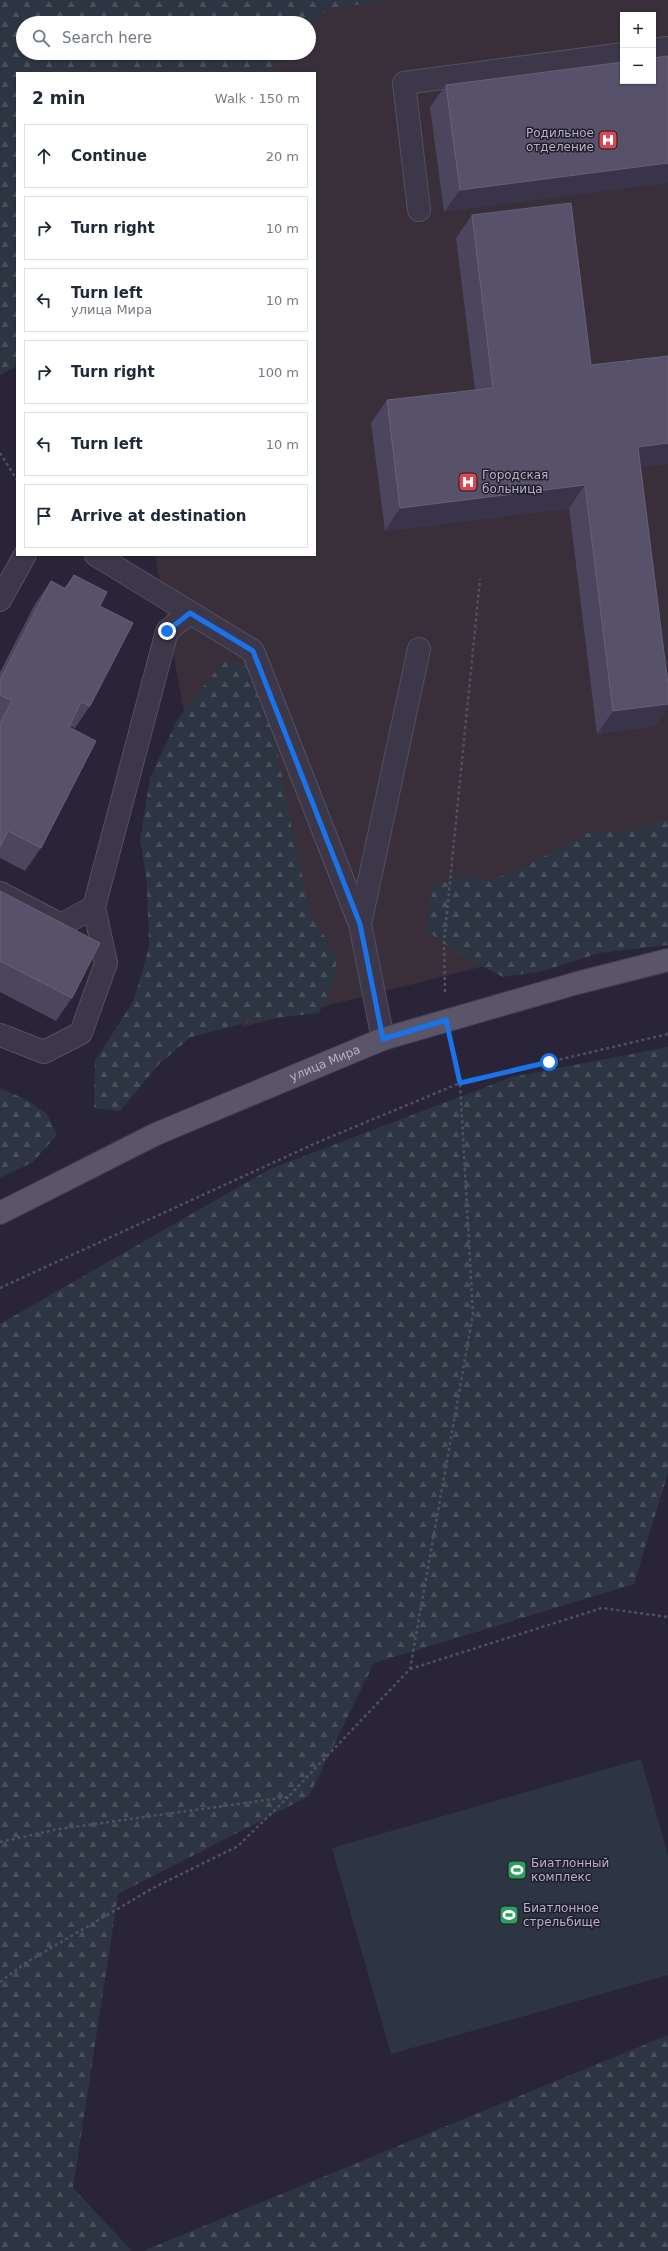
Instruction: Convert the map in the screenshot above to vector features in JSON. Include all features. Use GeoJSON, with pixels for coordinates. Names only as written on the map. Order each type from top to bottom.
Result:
{"type":"FeatureCollection","features":[{"type":"Feature","properties":{"kind":"main road","name":"улица Мира"},"geometry":{"type":"LineString","coordinates":[[0,1214],[156,1134],[383,1039],[577,983],[668,960]]}},
{"type":"Feature","properties":{"kind":"lane"},"geometry":{"type":"LineString","coordinates":[[656,50],[668,48]]}},
{"type":"Feature","properties":{"kind":"lane"},"geometry":{"type":"LineString","coordinates":[[420,210],[404,83],[620,54]]}},
{"type":"Feature","properties":{"kind":"lane"},"geometry":{"type":"LineString","coordinates":[[0,600],[24,556]]}},
{"type":"Feature","properties":{"kind":"lane"},"geometry":{"type":"LineString","coordinates":[[98,556],[253,651],[360,924],[383,1039]]}},
{"type":"Feature","properties":{"kind":"lane"},"geometry":{"type":"LineString","coordinates":[[0,1035],[44,1052],[81,1033],[106,963],[94,907],[167,631],[190,613]]}},
{"type":"Feature","properties":{"kind":"lane"},"geometry":{"type":"LineString","coordinates":[[360,924],[419,649]]}},
{"type":"Feature","properties":{"kind":"lane"},"geometry":{"type":"LineString","coordinates":[[0,893],[61,925],[94,907]]}},
{"type":"Feature","properties":{"kind":"path"},"geometry":{"type":"LineString","coordinates":[[0,453],[16,478]]}},
{"type":"Feature","properties":{"kind":"path"},"geometry":{"type":"LineString","coordinates":[[410,1669],[473,1314],[460,1083],[446,1020],[444,942],[480,579]]}},
{"type":"Feature","properties":{"kind":"path"},"geometry":{"type":"LineString","coordinates":[[0,1288],[316,1143],[460,1083],[668,1034]]}},
{"type":"Feature","properties":{"kind":"path"},"geometry":{"type":"LineString","coordinates":[[0,1982],[27,1962],[153,1888],[238,1846],[288,1797],[410,1669],[602,1608],[668,1617]]}},
{"type":"Feature","properties":{"kind":"path"},"geometry":{"type":"LineString","coordinates":[[0,1842],[58,1829],[288,1797]]}},
{"type":"Feature","properties":{"kind":"shaded area"},"geometry":{"type":"Polygon","coordinates":[[[369,0],[668,0],[668,920],[242,1027],[155,556],[316,556],[316,72],[67,72],[74,60],[316,60],[316,16],[281,16],[369,0]]]}},
{"type":"Feature","properties":{"kind":"green space"},"geometry":{"type":"Polygon","coordinates":[[[0,0],[391,0],[328,9],[316,19],[316,16],[16,16],[16,60],[274,60],[276,72],[16,72],[16,367],[0,375],[0,0]]]}},
{"type":"Feature","properties":{"kind":"green space"},"geometry":{"type":"Polygon","coordinates":[[[227,660],[248,667],[274,734],[293,835],[311,916],[337,955],[334,982],[319,1013],[257,1020],[191,1037],[159,1064],[120,1111],[94,1108],[95,1061],[134,1000],[149,947],[147,882],[140,840],[150,778],[177,720],[214,673],[227,660]]]}},
{"type":"Feature","properties":{"kind":"green space"},"geometry":{"type":"Polygon","coordinates":[[[668,819],[668,945],[599,953],[543,971],[503,977],[460,955],[426,930],[433,886],[465,876],[492,880],[528,865],[591,831],[634,831],[668,819]]]}},
{"type":"Feature","properties":{"kind":"green space"},"geometry":{"type":"Polygon","coordinates":[[[668,1047],[668,1473],[634,1584],[374,1663],[309,1796],[118,1894],[73,2188],[132,2251],[0,2251],[0,1324],[270,1169],[512,1077],[668,1047]]]}},
{"type":"Feature","properties":{"kind":"green space"},"geometry":{"type":"Polygon","coordinates":[[[0,1088],[27,1100],[47,1114],[57,1135],[33,1162],[0,1178],[0,1088]]]}},
{"type":"Feature","properties":{"kind":"green space","name":"Биатлонное стрельбище"},"geometry":{"type":"Polygon","coordinates":[[[641,1759],[668,1855],[668,1975],[391,2054],[332,1848],[641,1759]]]}},
{"type":"Feature","properties":{"kind":"green space"},"geometry":{"type":"Polygon","coordinates":[[[668,2035],[668,2251],[143,2251],[668,2035]]]}},
{"type":"Feature","properties":{"kind":"building"},"geometry":{"type":"Polygon","coordinates":[[[668,56],[668,163],[460,190],[446,85],[620,62],[620,84],[656,84],[656,58],[668,56]]]}},
{"type":"Feature","properties":{"kind":"building"},"geometry":{"type":"Polygon","coordinates":[[[571,203],[591,365],[668,356],[668,443],[638,447],[668,684],[668,704],[613,711],[585,485],[400,508],[387,400],[493,388],[472,215],[571,203]]]}},
{"type":"Feature","properties":{"kind":"building"},"geometry":{"type":"Polygon","coordinates":[[[74,575],[107,592],[100,606],[133,623],[90,706],[81,702],[69,727],[96,741],[41,848],[8,831],[0,847],[0,724],[12,701],[0,695],[0,680],[51,581],[66,589],[74,575]]]}},
{"type":"Feature","properties":{"kind":"building"},"geometry":{"type":"Polygon","coordinates":[[[0,891],[100,943],[72,998],[0,961],[0,891]]]}},
{"type":"Feature","properties":{"kind":"place","name":"Родильное отделение"},"geometry":{"type":"Point","coordinates":[608,140]}},
{"type":"Feature","properties":{"kind":"place","name":"Городская больница"},"geometry":{"type":"Point","coordinates":[468,482]}},
{"type":"Feature","properties":{"kind":"place","name":"Биатлонный комплекс"},"geometry":{"type":"Point","coordinates":[517,1870]}},
{"type":"Feature","properties":{"kind":"place","name":"Биатлонное стрельбище"},"geometry":{"type":"Point","coordinates":[509,1915]}},
{"type":"Feature","properties":{"kind":"route"},"geometry":{"type":"LineString","coordinates":[[167,631],[190,613],[253,651],[360,924],[383,1039],[446,1020],[460,1083],[549,1062]]}}]}
